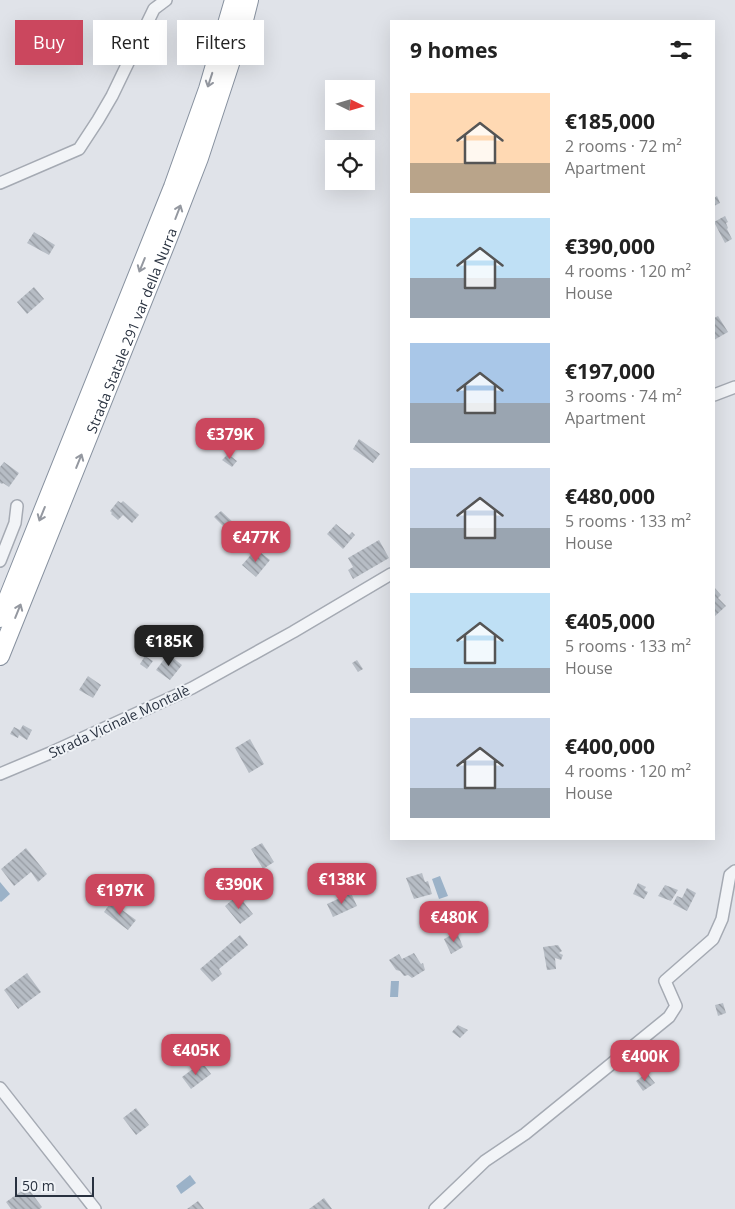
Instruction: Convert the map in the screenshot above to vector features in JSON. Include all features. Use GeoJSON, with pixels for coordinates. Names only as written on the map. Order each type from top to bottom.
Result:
{"type":"FeatureCollection","features":[{"type":"Feature","properties":{"kind":"highway","name":"Strada Statale 291 var della Nurra"},"geometry":{"type":"LineString","coordinates":[[0,618],[172,187],[208,88],[234,0]]}},
{"type":"Feature","properties":{"kind":"highway","name":"Strada Statale 291 var della Nurra"},"geometry":{"type":"LineString","coordinates":[[0,656],[199,158],[243,24],[249,0]]}},
{"type":"Feature","properties":{"kind":"street"},"geometry":{"type":"LineString","coordinates":[[0,183],[79,149],[112,96],[154,9],[166,0]]}},
{"type":"Feature","properties":{"kind":"street"},"geometry":{"type":"LineString","coordinates":[[715,395],[733,390]]}},
{"type":"Feature","properties":{"kind":"street"},"geometry":{"type":"LineString","coordinates":[[0,561],[15,523],[17,506]]}},
{"type":"Feature","properties":{"kind":"street","name":"Strada Vicinale Montalè"},"geometry":{"type":"LineString","coordinates":[[0,774],[192,688],[293,632],[390,575]]}},
{"type":"Feature","properties":{"kind":"street"},"geometry":{"type":"LineString","coordinates":[[434,1209],[485,1161],[525,1134],[669,1017],[676,1006],[665,981],[713,939],[722,919],[730,875],[735,871]]}},
{"type":"Feature","properties":{"kind":"street"},"geometry":{"type":"LineString","coordinates":[[0,1088],[95,1209]]}},
{"type":"Feature","properties":{"kind":"water"},"geometry":{"type":"Polygon","coordinates":[[[440,876],[448,896],[439,899],[432,879],[440,876]]]}},
{"type":"Feature","properties":{"kind":"water"},"geometry":{"type":"Polygon","coordinates":[[[0,882],[10,894],[1,902],[0,901],[0,882]]]}},
{"type":"Feature","properties":{"kind":"water"},"geometry":{"type":"Polygon","coordinates":[[[466,907],[472,919],[453,930],[446,918],[466,907]]]}},
{"type":"Feature","properties":{"kind":"water"},"geometry":{"type":"Polygon","coordinates":[[[391,981],[399,981],[398,997],[390,997],[391,981]]]}},
{"type":"Feature","properties":{"kind":"water"},"geometry":{"type":"Polygon","coordinates":[[[190,1175],[196,1183],[181,1194],[176,1186],[190,1175]]]}},
{"type":"Feature","properties":{"kind":"building"},"geometry":{"type":"Polygon","coordinates":[[[717,196],[720,203],[715,206],[715,197],[717,196]]]}},
{"type":"Feature","properties":{"kind":"building"},"geometry":{"type":"Polygon","coordinates":[[[725,216],[728,222],[726,223],[727,229],[732,239],[725,243],[715,221],[725,216]]]}},
{"type":"Feature","properties":{"kind":"building"},"geometry":{"type":"Polygon","coordinates":[[[34,232],[55,245],[49,255],[27,243],[34,232]]]}},
{"type":"Feature","properties":{"kind":"building"},"geometry":{"type":"Polygon","coordinates":[[[34,287],[44,299],[27,314],[17,302],[34,287]]]}},
{"type":"Feature","properties":{"kind":"building"},"geometry":{"type":"Polygon","coordinates":[[[718,316],[728,332],[715,339],[715,318],[718,316]]]}},
{"type":"Feature","properties":{"kind":"building"},"geometry":{"type":"Polygon","coordinates":[[[359,439],[380,454],[373,463],[353,449],[359,439]]]}},
{"type":"Feature","properties":{"kind":"building"},"geometry":{"type":"Polygon","coordinates":[[[228,454],[237,461],[232,467],[222,460],[228,454]]]}},
{"type":"Feature","properties":{"kind":"building"},"geometry":{"type":"Polygon","coordinates":[[[4,462],[19,473],[9,487],[0,483],[0,467],[4,462]]]}},
{"type":"Feature","properties":{"kind":"building"},"geometry":{"type":"Polygon","coordinates":[[[118,501],[121,503],[123,501],[139,515],[132,523],[123,515],[118,520],[111,514],[110,511],[118,501]]]}},
{"type":"Feature","properties":{"kind":"building"},"geometry":{"type":"Polygon","coordinates":[[[221,511],[235,524],[228,531],[214,517],[221,511]]]}},
{"type":"Feature","properties":{"kind":"building"},"geometry":{"type":"Polygon","coordinates":[[[336,524],[349,535],[352,532],[355,535],[343,549],[327,534],[336,524]]]}},
{"type":"Feature","properties":{"kind":"building"},"geometry":{"type":"Polygon","coordinates":[[[231,532],[243,541],[236,551],[224,541],[231,532]]]}},
{"type":"Feature","properties":{"kind":"building"},"geometry":{"type":"Polygon","coordinates":[[[379,540],[389,558],[353,579],[348,570],[353,567],[348,558],[379,540]]]}},
{"type":"Feature","properties":{"kind":"building"},"geometry":{"type":"Polygon","coordinates":[[[256,549],[270,560],[256,577],[242,565],[256,549]]]}},
{"type":"Feature","properties":{"kind":"building"},"geometry":{"type":"Polygon","coordinates":[[[715,588],[721,595],[718,598],[726,606],[715,616],[715,588]]]}},
{"type":"Feature","properties":{"kind":"building"},"geometry":{"type":"Polygon","coordinates":[[[168,654],[182,665],[170,680],[156,670],[168,654]]]}},
{"type":"Feature","properties":{"kind":"building"},"geometry":{"type":"Polygon","coordinates":[[[145,656],[153,661],[147,669],[140,664],[145,656]]]}},
{"type":"Feature","properties":{"kind":"building"},"geometry":{"type":"Polygon","coordinates":[[[357,660],[363,669],[358,672],[352,663],[357,660]]]}},
{"type":"Feature","properties":{"kind":"building"},"geometry":{"type":"Polygon","coordinates":[[[88,676],[101,685],[93,698],[79,690],[88,676]]]}},
{"type":"Feature","properties":{"kind":"building"},"geometry":{"type":"Polygon","coordinates":[[[23,725],[32,730],[27,740],[19,735],[18,738],[10,734],[14,727],[20,730],[23,725]]]}},
{"type":"Feature","properties":{"kind":"building"},"geometry":{"type":"Polygon","coordinates":[[[250,739],[264,764],[249,773],[235,748],[250,739]]]}},
{"type":"Feature","properties":{"kind":"building"},"geometry":{"type":"Polygon","coordinates":[[[262,843],[274,862],[263,869],[251,849],[262,843]]]}},
{"type":"Feature","properties":{"kind":"building"},"geometry":{"type":"Polygon","coordinates":[[[26,848],[47,874],[38,882],[31,872],[14,886],[1,869],[26,848]]]}},
{"type":"Feature","properties":{"kind":"building"},"geometry":{"type":"Polygon","coordinates":[[[422,873],[425,882],[428,881],[432,894],[414,899],[406,878],[422,873]]]}},
{"type":"Feature","properties":{"kind":"building"},"geometry":{"type":"Polygon","coordinates":[[[638,883],[646,887],[644,890],[648,892],[644,899],[633,894],[638,883]]]}},
{"type":"Feature","properties":{"kind":"building"},"geometry":{"type":"Polygon","coordinates":[[[665,885],[678,890],[671,901],[658,896],[665,885]]]}},
{"type":"Feature","properties":{"kind":"building"},"geometry":{"type":"Polygon","coordinates":[[[687,888],[696,893],[687,911],[673,904],[677,896],[682,898],[687,888]]]}},
{"type":"Feature","properties":{"kind":"building"},"geometry":{"type":"Polygon","coordinates":[[[351,893],[357,906],[333,917],[327,904],[351,893]]]}},
{"type":"Feature","properties":{"kind":"building"},"geometry":{"type":"Polygon","coordinates":[[[238,895],[253,914],[240,924],[225,906],[238,895]]]}},
{"type":"Feature","properties":{"kind":"building"},"geometry":{"type":"Polygon","coordinates":[[[111,902],[136,920],[128,930],[104,912],[111,902]]]}},
{"type":"Feature","properties":{"kind":"building"},"geometry":{"type":"Polygon","coordinates":[[[457,932],[463,947],[451,954],[444,939],[457,932]]]}},
{"type":"Feature","properties":{"kind":"building"},"geometry":{"type":"Polygon","coordinates":[[[240,935],[248,945],[219,969],[222,974],[212,982],[200,969],[240,935]]]}},
{"type":"Feature","properties":{"kind":"building"},"geometry":{"type":"Polygon","coordinates":[[[558,945],[562,951],[559,953],[563,955],[561,960],[555,958],[556,969],[547,970],[543,947],[558,945]]]}},
{"type":"Feature","properties":{"kind":"building"},"geometry":{"type":"Polygon","coordinates":[[[414,953],[421,964],[423,963],[425,970],[412,978],[408,975],[404,976],[400,971],[396,970],[389,960],[399,954],[402,959],[414,953]]]}},
{"type":"Feature","properties":{"kind":"building"},"geometry":{"type":"Polygon","coordinates":[[[27,973],[41,992],[18,1009],[4,990],[27,973]]]}},
{"type":"Feature","properties":{"kind":"building"},"geometry":{"type":"Polygon","coordinates":[[[723,1003],[726,1013],[718,1016],[715,1005],[723,1003]]]}},
{"type":"Feature","properties":{"kind":"building"},"geometry":{"type":"Polygon","coordinates":[[[458,1025],[468,1030],[460,1038],[452,1032],[458,1025]]]}},
{"type":"Feature","properties":{"kind":"building"},"geometry":{"type":"Polygon","coordinates":[[[202,1062],[211,1074],[191,1089],[182,1077],[202,1062]]]}},
{"type":"Feature","properties":{"kind":"building"},"geometry":{"type":"Polygon","coordinates":[[[647,1073],[655,1083],[643,1091],[636,1081],[647,1073]]]}},
{"type":"Feature","properties":{"kind":"building"},"geometry":{"type":"Polygon","coordinates":[[[136,1108],[149,1125],[136,1135],[123,1118],[136,1108]]]}},
{"type":"Feature","properties":{"kind":"building"},"geometry":{"type":"Polygon","coordinates":[[[27,1187],[42,1207],[40,1209],[11,1209],[6,1202],[27,1187]]]}},
{"type":"Feature","properties":{"kind":"building"},"geometry":{"type":"Polygon","coordinates":[[[324,1198],[332,1209],[309,1209],[324,1198]]]}},
{"type":"Feature","properties":{"kind":"building"},"geometry":{"type":"Polygon","coordinates":[[[198,1201],[204,1209],[187,1209],[198,1201]]]}}]}
